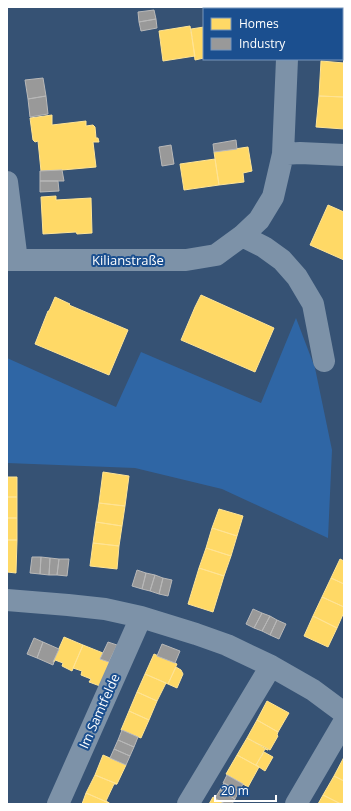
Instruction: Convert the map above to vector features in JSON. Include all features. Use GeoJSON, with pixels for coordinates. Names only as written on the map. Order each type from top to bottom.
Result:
{"type":"FeatureCollection","features":[{"type":"Feature","properties":{"kind":"street","name":"Kilianstraße"},"geometry":{"type":"LineString","coordinates":[[13,260],[186,260],[216,254],[242,236],[259,220],[273,197],[283,154],[287,60]]}},
{"type":"Feature","properties":{"kind":"street"},"geometry":{"type":"LineString","coordinates":[[283,154],[300,153],[344,155]]}},
{"type":"Feature","properties":{"kind":"street"},"geometry":{"type":"LineString","coordinates":[[7,182],[16,253],[13,260]]}},
{"type":"Feature","properties":{"kind":"street"},"geometry":{"type":"LineString","coordinates":[[242,236],[264,247],[282,260],[297,277],[313,304],[324,361]]}},
{"type":"Feature","properties":{"kind":"street"},"geometry":{"type":"LineString","coordinates":[[7,600],[68,604],[105,610],[141,617],[190,632],[227,645],[271,666],[313,690],[344,713]]}},
{"type":"Feature","properties":{"kind":"street","name":"Im Samtfelde"},"geometry":{"type":"LineString","coordinates":[[58,804],[141,617]]}},
{"type":"Feature","properties":{"kind":"street"},"geometry":{"type":"LineString","coordinates":[[188,804],[271,666]]}},
{"type":"Feature","properties":{"kind":"street"},"geometry":{"type":"LineString","coordinates":[[296,804],[344,722]]}},
{"type":"Feature","properties":{"kind":"shaded area"},"geometry":{"type":"Polygon","coordinates":[[[296,318],[315,368],[332,450],[328,538],[222,489],[135,468],[7,463],[7,358],[116,407],[141,352],[261,403],[296,318]]]}},
{"type":"Feature","properties":{"kind":"building: Homes"},"geometry":{"type":"Polygon","coordinates":[[[344,7],[344,17],[343,8],[329,8],[344,7]]]}},
{"type":"Feature","properties":{"kind":"building: Homes"},"geometry":{"type":"Polygon","coordinates":[[[343,17],[344,17],[343,45],[343,17]]]}},
{"type":"Feature","properties":{"kind":"building: Homes"},"geometry":{"type":"Polygon","coordinates":[[[190,26],[195,56],[163,61],[159,31],[190,26]]]}},
{"type":"Feature","properties":{"kind":"building: Homes"},"geometry":{"type":"Polygon","coordinates":[[[203,27],[203,58],[195,60],[191,29],[203,27]]]}},
{"type":"Feature","properties":{"kind":"building: Homes"},"geometry":{"type":"Polygon","coordinates":[[[321,61],[344,63],[344,97],[319,96],[321,61]]]}},
{"type":"Feature","properties":{"kind":"building: Homes"},"geometry":{"type":"Polygon","coordinates":[[[319,96],[344,97],[344,129],[316,127],[319,96]]]}},
{"type":"Feature","properties":{"kind":"building: Homes"},"geometry":{"type":"Polygon","coordinates":[[[52,115],[52,125],[86,121],[86,126],[93,125],[95,127],[96,138],[98,138],[99,142],[93,142],[96,167],[41,171],[38,141],[35,142],[33,140],[30,118],[52,115]]]}},
{"type":"Feature","properties":{"kind":"building: Homes"},"geometry":{"type":"Polygon","coordinates":[[[248,147],[252,171],[243,173],[244,182],[219,185],[214,152],[248,147]]]}},
{"type":"Feature","properties":{"kind":"building: Homes"},"geometry":{"type":"Polygon","coordinates":[[[215,159],[219,185],[184,190],[180,164],[215,159]]]}},
{"type":"Feature","properties":{"kind":"building: Homes"},"geometry":{"type":"Polygon","coordinates":[[[56,196],[56,200],[91,198],[92,233],[77,234],[76,232],[43,234],[41,197],[56,196]]]}},
{"type":"Feature","properties":{"kind":"building: Homes"},"geometry":{"type":"Polygon","coordinates":[[[328,205],[344,212],[344,260],[310,245],[328,205]]]}},
{"type":"Feature","properties":{"kind":"building: Homes"},"geometry":{"type":"Polygon","coordinates":[[[201,295],[274,328],[255,372],[181,340],[201,295]]]}},
{"type":"Feature","properties":{"kind":"building: Homes"},"geometry":{"type":"Polygon","coordinates":[[[55,297],[70,304],[69,305],[128,330],[109,375],[35,344],[55,297]]]}},
{"type":"Feature","properties":{"kind":"building: Homes"},"geometry":{"type":"Polygon","coordinates":[[[103,472],[129,476],[125,506],[99,503],[103,472]]]}},
{"type":"Feature","properties":{"kind":"building: Homes"},"geometry":{"type":"Polygon","coordinates":[[[7,477],[17,477],[17,497],[7,497],[7,477]]]}},
{"type":"Feature","properties":{"kind":"building: Homes"},"geometry":{"type":"Polygon","coordinates":[[[7,497],[17,497],[17,518],[7,518],[7,497]]]}},
{"type":"Feature","properties":{"kind":"building: Homes"},"geometry":{"type":"Polygon","coordinates":[[[99,503],[125,506],[122,526],[96,522],[99,503]]]}},
{"type":"Feature","properties":{"kind":"building: Homes"},"geometry":{"type":"Polygon","coordinates":[[[219,509],[243,516],[237,536],[212,528],[219,509]]]}},
{"type":"Feature","properties":{"kind":"building: Homes"},"geometry":{"type":"Polygon","coordinates":[[[7,518],[17,518],[17,540],[7,540],[7,518]]]}},
{"type":"Feature","properties":{"kind":"building: Homes"},"geometry":{"type":"Polygon","coordinates":[[[96,522],[122,526],[119,546],[93,543],[96,522]]]}},
{"type":"Feature","properties":{"kind":"building: Homes"},"geometry":{"type":"Polygon","coordinates":[[[212,528],[237,536],[231,556],[206,548],[212,528]]]}},
{"type":"Feature","properties":{"kind":"building: Homes"},"geometry":{"type":"Polygon","coordinates":[[[7,540],[17,540],[16,573],[7,572],[7,540]]]}},
{"type":"Feature","properties":{"kind":"building: Homes"},"geometry":{"type":"Polygon","coordinates":[[[93,543],[119,546],[117,569],[90,566],[93,543]]]}},
{"type":"Feature","properties":{"kind":"building: Homes"},"geometry":{"type":"Polygon","coordinates":[[[206,548],[231,556],[224,576],[199,568],[206,548]]]}},
{"type":"Feature","properties":{"kind":"building: Homes"},"geometry":{"type":"Polygon","coordinates":[[[340,559],[344,561],[344,584],[331,578],[340,559]]]}},
{"type":"Feature","properties":{"kind":"building: Homes"},"geometry":{"type":"Polygon","coordinates":[[[199,568],[224,576],[213,612],[188,604],[199,568]]]}},
{"type":"Feature","properties":{"kind":"building: Homes"},"geometry":{"type":"Polygon","coordinates":[[[331,578],[344,584],[344,607],[322,597],[331,578]]]}},
{"type":"Feature","properties":{"kind":"building: Homes"},"geometry":{"type":"Polygon","coordinates":[[[322,597],[344,607],[344,612],[337,628],[313,616],[322,597]]]}},
{"type":"Feature","properties":{"kind":"building: Homes"},"geometry":{"type":"Polygon","coordinates":[[[313,616],[337,628],[328,647],[304,636],[313,616]]]}},
{"type":"Feature","properties":{"kind":"building: Homes"},"geometry":{"type":"Polygon","coordinates":[[[64,637],[83,645],[72,671],[62,666],[63,663],[55,660],[53,662],[64,637]]]}},
{"type":"Feature","properties":{"kind":"building: Homes"},"geometry":{"type":"Polygon","coordinates":[[[83,645],[103,653],[100,659],[109,662],[100,686],[89,682],[91,679],[81,675],[82,671],[73,668],[83,645]]]}},
{"type":"Feature","properties":{"kind":"building: Homes"},"geometry":{"type":"Polygon","coordinates":[[[154,654],[177,664],[168,684],[145,674],[154,654]]]}},
{"type":"Feature","properties":{"kind":"building: Homes"},"geometry":{"type":"Polygon","coordinates":[[[176,667],[181,670],[183,674],[177,688],[168,684],[176,667]]]}},
{"type":"Feature","properties":{"kind":"building: Homes"},"geometry":{"type":"Polygon","coordinates":[[[145,674],[166,683],[157,701],[137,692],[145,674]]]}},
{"type":"Feature","properties":{"kind":"building: Homes"},"geometry":{"type":"Polygon","coordinates":[[[137,692],[157,701],[149,720],[129,711],[137,692]]]}},
{"type":"Feature","properties":{"kind":"building: Homes"},"geometry":{"type":"Polygon","coordinates":[[[267,701],[289,713],[278,732],[257,720],[267,701]]]}},
{"type":"Feature","properties":{"kind":"building: Homes"},"geometry":{"type":"Polygon","coordinates":[[[129,711],[149,720],[141,738],[121,730],[129,711]]]}},
{"type":"Feature","properties":{"kind":"building: Homes"},"geometry":{"type":"Polygon","coordinates":[[[257,720],[278,732],[278,736],[270,750],[247,738],[257,720]]]}},
{"type":"Feature","properties":{"kind":"building: Homes"},"geometry":{"type":"Polygon","coordinates":[[[247,738],[268,750],[265,749],[256,765],[259,767],[237,755],[247,738]]]}},
{"type":"Feature","properties":{"kind":"building: Homes"},"geometry":{"type":"Polygon","coordinates":[[[264,752],[273,757],[265,771],[256,765],[264,752]]]}},
{"type":"Feature","properties":{"kind":"building: Homes"},"geometry":{"type":"Polygon","coordinates":[[[103,755],[126,765],[117,784],[95,775],[103,755]]]}},
{"type":"Feature","properties":{"kind":"building: Homes"},"geometry":{"type":"Polygon","coordinates":[[[237,755],[259,767],[248,787],[226,774],[237,755]]]}},
{"type":"Feature","properties":{"kind":"building: Homes"},"geometry":{"type":"Polygon","coordinates":[[[344,757],[344,781],[334,776],[344,757]]]}},
{"type":"Feature","properties":{"kind":"building: Homes"},"geometry":{"type":"Polygon","coordinates":[[[95,775],[117,784],[114,784],[106,801],[109,803],[86,793],[95,775]]]}},
{"type":"Feature","properties":{"kind":"building: Homes"},"geometry":{"type":"Polygon","coordinates":[[[334,776],[344,781],[344,804],[323,795],[334,776]]]}},
{"type":"Feature","properties":{"kind":"building: Homes"},"geometry":{"type":"Polygon","coordinates":[[[86,793],[109,803],[111,804],[82,804],[86,793]]]}},
{"type":"Feature","properties":{"kind":"building: Homes"},"geometry":{"type":"Polygon","coordinates":[[[323,795],[341,804],[318,804],[323,795]]]}},
{"type":"Feature","properties":{"kind":"building: Homes"},"geometry":{"type":"Polygon","coordinates":[[[213,797],[215,798],[225,804],[209,804],[213,797]]]}},
{"type":"Feature","properties":{"kind":"building: Industry"},"geometry":{"type":"Polygon","coordinates":[[[154,10],[156,19],[139,22],[138,12],[154,10]]]}},
{"type":"Feature","properties":{"kind":"building: Industry"},"geometry":{"type":"Polygon","coordinates":[[[156,19],[157,28],[141,31],[139,22],[156,19]]]}},
{"type":"Feature","properties":{"kind":"building: Industry"},"geometry":{"type":"Polygon","coordinates":[[[43,78],[46,96],[28,99],[25,80],[43,78]]]}},
{"type":"Feature","properties":{"kind":"building: Industry"},"geometry":{"type":"Polygon","coordinates":[[[46,96],[48,114],[30,117],[28,99],[46,96]]]}},
{"type":"Feature","properties":{"kind":"building: Industry"},"geometry":{"type":"Polygon","coordinates":[[[236,140],[237,149],[214,152],[213,144],[236,140]]]}},
{"type":"Feature","properties":{"kind":"building: Industry"},"geometry":{"type":"Polygon","coordinates":[[[171,145],[174,164],[162,166],[159,147],[171,145]]]}},
{"type":"Feature","properties":{"kind":"building: Industry"},"geometry":{"type":"Polygon","coordinates":[[[62,170],[64,181],[40,181],[40,171],[62,170]]]}},
{"type":"Feature","properties":{"kind":"building: Industry"},"geometry":{"type":"Polygon","coordinates":[[[40,181],[58,181],[59,191],[40,192],[40,181]]]}},
{"type":"Feature","properties":{"kind":"building: Industry"},"geometry":{"type":"Polygon","coordinates":[[[32,557],[41,557],[40,574],[30,573],[32,557]]]}},
{"type":"Feature","properties":{"kind":"building: Industry"},"geometry":{"type":"Polygon","coordinates":[[[41,557],[50,558],[49,575],[40,574],[41,557]]]}},
{"type":"Feature","properties":{"kind":"building: Industry"},"geometry":{"type":"Polygon","coordinates":[[[50,558],[59,559],[57,575],[49,575],[50,558]]]}},
{"type":"Feature","properties":{"kind":"building: Industry"},"geometry":{"type":"Polygon","coordinates":[[[59,559],[69,559],[67,576],[57,575],[59,559]]]}},
{"type":"Feature","properties":{"kind":"building: Industry"},"geometry":{"type":"Polygon","coordinates":[[[137,570],[146,573],[142,589],[132,586],[137,570]]]}},
{"type":"Feature","properties":{"kind":"building: Industry"},"geometry":{"type":"Polygon","coordinates":[[[146,573],[155,575],[150,591],[142,589],[146,573]]]}},
{"type":"Feature","properties":{"kind":"building: Industry"},"geometry":{"type":"Polygon","coordinates":[[[155,575],[163,578],[159,594],[150,591],[155,575]]]}},
{"type":"Feature","properties":{"kind":"building: Industry"},"geometry":{"type":"Polygon","coordinates":[[[163,578],[172,580],[168,596],[159,594],[163,578]]]}},
{"type":"Feature","properties":{"kind":"building: Industry"},"geometry":{"type":"Polygon","coordinates":[[[253,609],[262,613],[254,628],[246,624],[253,609]]]}},
{"type":"Feature","properties":{"kind":"building: Industry"},"geometry":{"type":"Polygon","coordinates":[[[262,613],[270,616],[262,631],[254,628],[262,613]]]}},
{"type":"Feature","properties":{"kind":"building: Industry"},"geometry":{"type":"Polygon","coordinates":[[[270,616],[277,620],[270,635],[262,631],[270,616]]]}},
{"type":"Feature","properties":{"kind":"building: Industry"},"geometry":{"type":"Polygon","coordinates":[[[277,620],[286,624],[279,639],[270,635],[277,620]]]}},
{"type":"Feature","properties":{"kind":"building: Industry"},"geometry":{"type":"Polygon","coordinates":[[[34,638],[43,642],[37,658],[27,654],[34,638]]]}},
{"type":"Feature","properties":{"kind":"building: Industry"},"geometry":{"type":"Polygon","coordinates":[[[43,642],[59,649],[53,665],[37,658],[43,642]]]}},
{"type":"Feature","properties":{"kind":"building: Industry"},"geometry":{"type":"Polygon","coordinates":[[[108,642],[117,645],[109,662],[100,659],[108,642]]]}},
{"type":"Feature","properties":{"kind":"building: Industry"},"geometry":{"type":"Polygon","coordinates":[[[162,644],[180,651],[175,663],[157,656],[162,644]]]}},
{"type":"Feature","properties":{"kind":"building: Industry"},"geometry":{"type":"Polygon","coordinates":[[[122,730],[138,737],[134,747],[118,740],[122,730]]]}},
{"type":"Feature","properties":{"kind":"building: Industry"},"geometry":{"type":"Polygon","coordinates":[[[118,740],[134,747],[130,756],[114,749],[118,740]]]}},
{"type":"Feature","properties":{"kind":"building: Industry"},"geometry":{"type":"Polygon","coordinates":[[[114,749],[130,756],[126,765],[110,758],[114,749]]]}},
{"type":"Feature","properties":{"kind":"building: Industry"},"geometry":{"type":"Polygon","coordinates":[[[227,775],[243,784],[239,791],[223,783],[227,775]]]}},
{"type":"Feature","properties":{"kind":"building: Industry"},"geometry":{"type":"Polygon","coordinates":[[[224,783],[239,791],[235,799],[220,790],[224,783]]]}},
{"type":"Feature","properties":{"kind":"building: Industry"},"geometry":{"type":"Polygon","coordinates":[[[220,790],[235,799],[232,804],[225,804],[215,798],[220,790]]]}}]}
